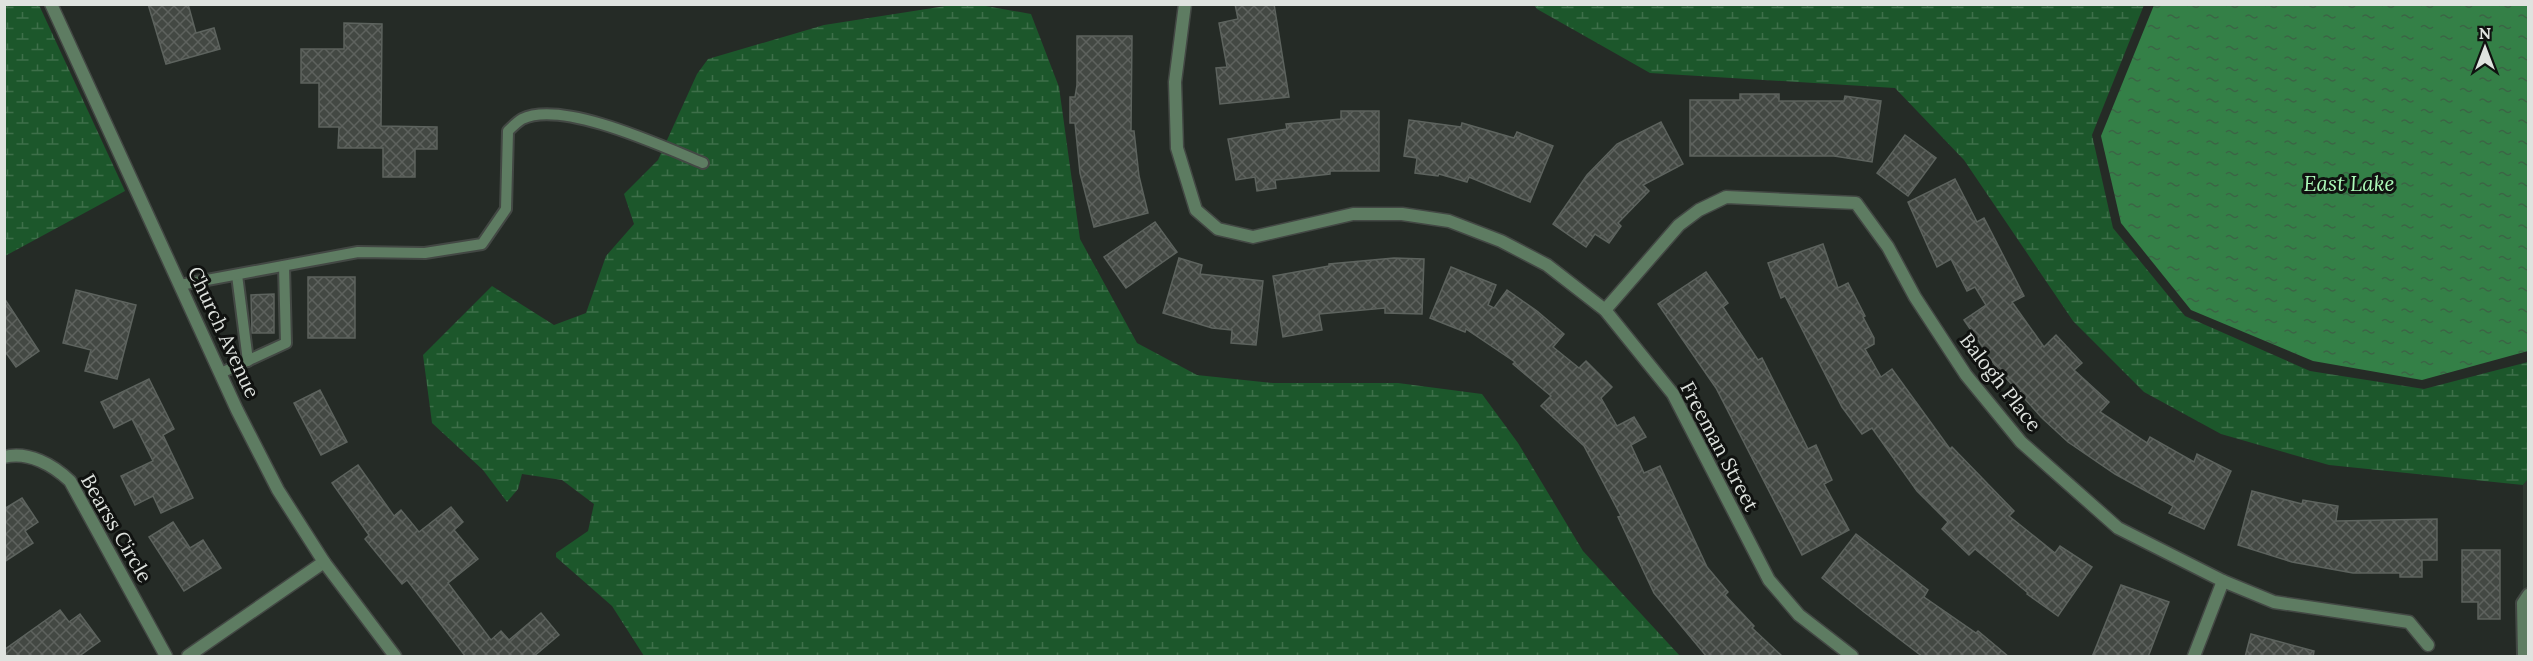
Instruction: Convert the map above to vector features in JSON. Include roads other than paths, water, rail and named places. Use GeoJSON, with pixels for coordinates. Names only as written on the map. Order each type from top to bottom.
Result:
{"type":"FeatureCollection","features":[{"type":"Feature","properties":{"kind":"street","name":"Church Avenue"},"geometry":{"type":"LineString","coordinates":[[51,4],[221,373],[278,490],[324,562],[395,657]]}},
{"type":"Feature","properties":{"kind":"street","name":"Freeman Street"},"geometry":{"type":"LineString","coordinates":[[1185,4],[1175,82],[1177,148],[1196,210],[1218,229],[1253,237],[1353,213],[1401,213],[1449,220],[1501,241],[1547,265],[1605,310],[1673,394],[1769,580],[1799,615],[1852,657]]}},
{"type":"Feature","properties":{"kind":"street","name":"Balogh Place"},"geometry":{"type":"LineString","coordinates":[[1605,310],[1679,225],[1699,210],[1726,197],[1856,203],[1888,247],[1916,297],[1966,375],[2021,442],[2118,528],[2223,581],[2274,603],[2409,622],[2428,645]]}},
{"type":"Feature","properties":{"kind":"street","name":"Bearss Circle"},"geometry":{"type":"LineString","coordinates":[[4,457],[33,458],[57,469],[70,481],[166,657]]}},
{"type":"Feature","properties":{"kind":"street"},"geometry":{"type":"LineString","coordinates":[[188,657],[324,562]]}},
{"type":"Feature","properties":{"kind":"street"},"geometry":{"type":"LineString","coordinates":[[2194,657],[2223,581]]}},
{"type":"Feature","properties":{"kind":"lane"},"geometry":{"type":"LineString","coordinates":[[180,285],[358,252],[425,254],[482,244],[506,209],[508,131],[523,118],[549,115],[597,123],[620,129],[703,162]]}},
{"type":"Feature","properties":{"kind":"lane"},"geometry":{"type":"LineString","coordinates":[[221,373],[286,343],[284,266]]}},
{"type":"Feature","properties":{"kind":"lane"},"geometry":{"type":"LineString","coordinates":[[237,275],[248,361]]}},
{"type":"Feature","properties":{"kind":"lane"},"geometry":{"type":"LineString","coordinates":[[2523,657],[2525,623],[2522,603],[2529,594]]}},
{"type":"Feature","properties":{"kind":"water","name":"East Lake"},"geometry":{"type":"Polygon","coordinates":[[[2154,5],[2528,5],[2528,351],[2422,380],[2313,361],[2191,310],[2121,223],[2101,136],[2154,5]]]}}]}
